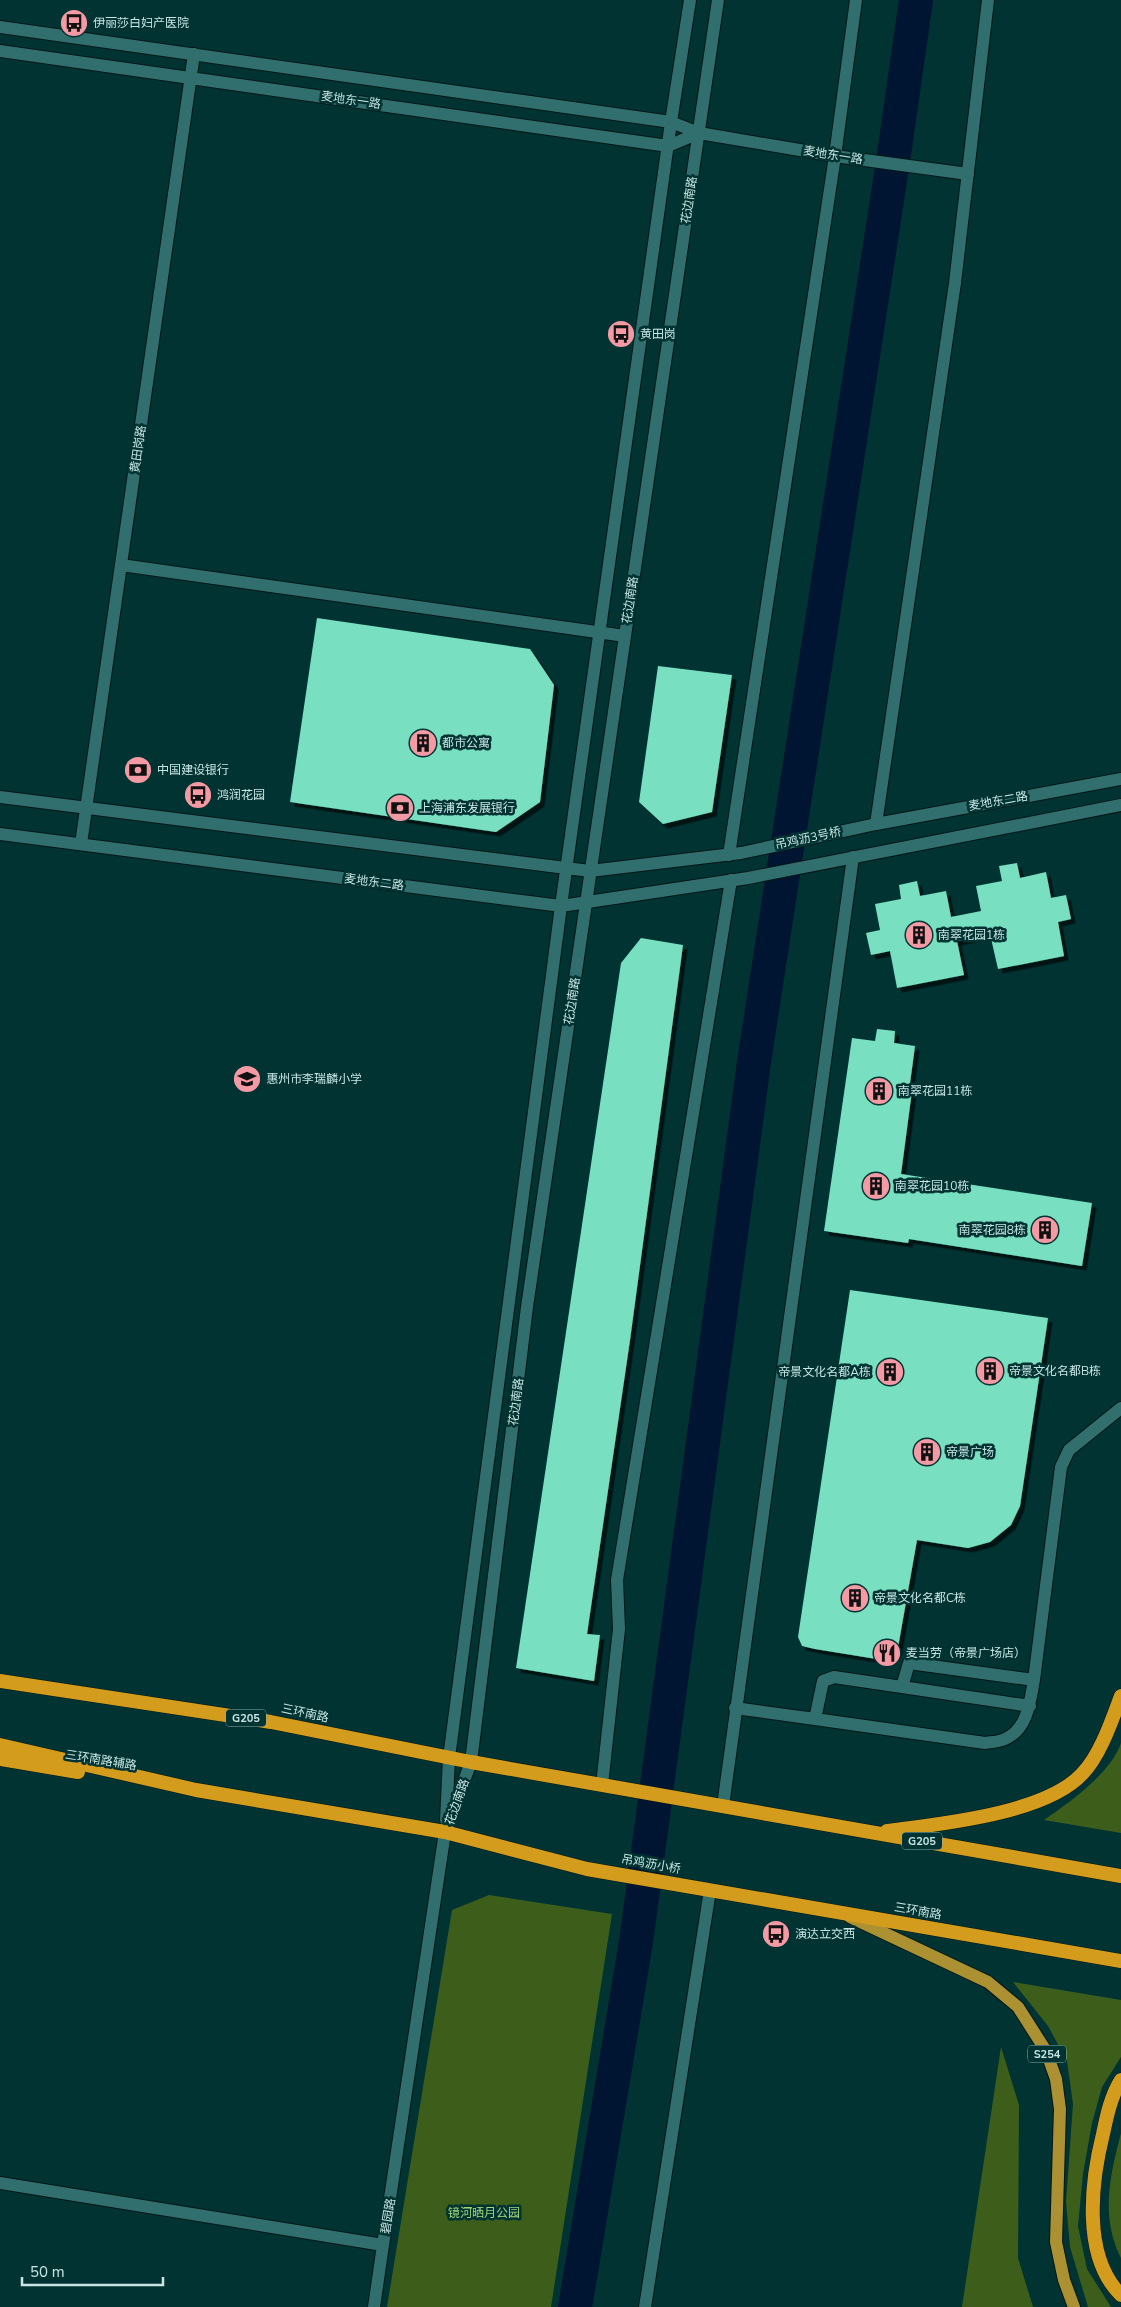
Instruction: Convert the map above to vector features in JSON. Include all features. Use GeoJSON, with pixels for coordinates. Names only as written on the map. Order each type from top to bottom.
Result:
{"type":"FeatureCollection","features":[{"type":"Feature","properties":{"kind":"highway"},"geometry":{"type":"LineString","coordinates":[[0,1673],[41,1688]]}},
{"type":"Feature","properties":{"kind":"highway","name":"三环南路"},"geometry":{"type":"LineString","coordinates":[[0,1681],[271,1722],[449,1758],[602,1785]]}},
{"type":"Feature","properties":{"kind":"highway"},"geometry":{"type":"LineString","coordinates":[[872,1833],[973,1820],[1038,1801],[1062,1790],[1083,1774],[1106,1735],[1121,1696]]}},
{"type":"Feature","properties":{"kind":"highway"},"geometry":{"type":"LineString","coordinates":[[0,1745],[196,1790],[445,1832]]}},
{"type":"Feature","properties":{"kind":"highway","name":"三环南路辅路"},"geometry":{"type":"LineString","coordinates":[[0,1759],[196,1790]]}},
{"type":"Feature","properties":{"kind":"highway","name":"G205"},"geometry":{"type":"LineString","coordinates":[[602,1785],[1121,1876]]}},
{"type":"Feature","properties":{"kind":"highway","name":"吊鸡沥小桥"},"geometry":{"type":"LineString","coordinates":[[445,1832],[587,1869],[710,1890]]}},
{"type":"Feature","properties":{"kind":"highway","name":"三环南路"},"geometry":{"type":"LineString","coordinates":[[710,1890],[1121,1961]]}},
{"type":"Feature","properties":{"kind":"highway"},"geometry":{"type":"LineString","coordinates":[[1121,2080],[1108,2109],[1095,2166],[1092,2211],[1101,2265],[1111,2284],[1121,2294]]}},
{"type":"Feature","properties":{"kind":"main road","name":"S254"},"geometry":{"type":"LineString","coordinates":[[841,1912],[988,1982],[1018,2007],[1046,2051],[1056,2079],[1060,2109],[1056,2242],[1064,2280],[1074,2307]]}},
{"type":"Feature","properties":{"kind":"street","name":"花边南路"},"geometry":{"type":"LineString","coordinates":[[445,1832],[449,1758],[561,906],[671,122],[690,0]]}},
{"type":"Feature","properties":{"kind":"street","name":"花边南路"},"geometry":{"type":"LineString","coordinates":[[445,1832],[471,1762],[527,1307],[718,0]]}},
{"type":"Feature","properties":{"kind":"street"},"geometry":{"type":"LineString","coordinates":[[0,797],[567,870],[590,871],[735,854],[856,0]]}},
{"type":"Feature","properties":{"kind":"street"},"geometry":{"type":"LineString","coordinates":[[876,824],[955,283],[988,0]]}},
{"type":"Feature","properties":{"kind":"street","name":"麦地东一路"},"geometry":{"type":"LineString","coordinates":[[0,26],[671,122],[699,133],[835,156],[968,174]]}},
{"type":"Feature","properties":{"kind":"street","name":"麦地东一路"},"geometry":{"type":"LineString","coordinates":[[0,51],[668,146]]}},
{"type":"Feature","properties":{"kind":"street","name":"黄田岗路"},"geometry":{"type":"LineString","coordinates":[[81,844],[194,54]]}},
{"type":"Feature","properties":{"kind":"street"},"geometry":{"type":"LineString","coordinates":[[668,146],[699,133]]}},
{"type":"Feature","properties":{"kind":"street"},"geometry":{"type":"LineString","coordinates":[[121,565],[625,636]]}},
{"type":"Feature","properties":{"kind":"street","name":"麦地东二路"},"geometry":{"type":"LineString","coordinates":[[876,824],[1121,779]]}},
{"type":"Feature","properties":{"kind":"street"},"geometry":{"type":"LineString","coordinates":[[722,1806],[853,857],[1121,805]]}},
{"type":"Feature","properties":{"kind":"street","name":"吊鸡沥3号桥"},"geometry":{"type":"LineString","coordinates":[[735,854],[876,824]]}},
{"type":"Feature","properties":{"kind":"street","name":"麦地东二路"},"geometry":{"type":"LineString","coordinates":[[0,834],[561,906],[748,878],[853,857]]}},
{"type":"Feature","properties":{"kind":"street"},"geometry":{"type":"LineString","coordinates":[[602,1785],[619,1629],[617,1580],[731,880]]}},
{"type":"Feature","properties":{"kind":"street"},"geometry":{"type":"LineString","coordinates":[[736,1708],[985,1743],[1006,1739],[1020,1727],[1030,1706],[1061,1467],[1069,1450],[1121,1408]]}},
{"type":"Feature","properties":{"kind":"street"},"geometry":{"type":"LineString","coordinates":[[902,1687],[909,1664],[1034,1680]]}},
{"type":"Feature","properties":{"kind":"street"},"geometry":{"type":"LineString","coordinates":[[815,1720],[823,1681],[834,1676],[1030,1706]]}},
{"type":"Feature","properties":{"kind":"street","name":"碧园路"},"geometry":{"type":"LineString","coordinates":[[0,2183],[384,2245],[445,1832]]}},
{"type":"Feature","properties":{"kind":"street"},"geometry":{"type":"LineString","coordinates":[[646,2307],[710,1890]]}},
{"type":"Feature","properties":{"kind":"street"},"geometry":{"type":"LineString","coordinates":[[374,2307],[384,2245]]}},
{"type":"Feature","properties":{"kind":"green space"},"geometry":{"type":"Polygon","coordinates":[[[1121,1743],[1121,1833],[1044,1820],[1077,1796],[1099,1776],[1116,1754],[1121,1743]]]}},
{"type":"Feature","properties":{"kind":"green space","name":"镜河晒月公园"},"geometry":{"type":"Polygon","coordinates":[[[489,1895],[612,1914],[551,2307],[387,2307],[452,1910],[489,1895]]]}},
{"type":"Feature","properties":{"kind":"green space"},"geometry":{"type":"Polygon","coordinates":[[[1013,1982],[1121,2000],[1121,2057],[1102,2087],[1092,2123],[1083,2174],[1078,2226],[1087,2269],[1111,2307],[1088,2307],[1070,2247],[1066,2202],[1073,2104],[1067,2061],[1048,2026],[1013,1982]]]}},
{"type":"Feature","properties":{"kind":"green space"},"geometry":{"type":"Polygon","coordinates":[[[1001,2047],[1019,2105],[1018,2258],[1033,2307],[962,2307],[1001,2047]]]}},
{"type":"Feature","properties":{"kind":"green space"},"geometry":{"type":"Polygon","coordinates":[[[1121,2133],[1121,2258],[1111,2227],[1109,2196],[1113,2165],[1121,2133]]]}},
{"type":"Feature","properties":{"kind":"building","name":"都市公寓"},"geometry":{"type":"Polygon","coordinates":[[[317,618],[530,649],[554,685],[540,802],[496,832],[290,802],[317,618]]]}},
{"type":"Feature","properties":{"kind":"building"},"geometry":{"type":"Polygon","coordinates":[[[658,666],[732,675],[712,812],[663,824],[639,802],[658,666]]]}},
{"type":"Feature","properties":{"kind":"building"},"geometry":{"type":"Polygon","coordinates":[[[1017,863],[1020,878],[1046,872],[1051,898],[1066,895],[1071,919],[1058,922],[1064,956],[998,969],[990,934],[957,941],[964,975],[897,988],[890,951],[871,955],[866,933],[880,930],[875,904],[901,899],[899,885],[917,881],[920,896],[946,891],[951,917],[981,911],[976,886],[1002,881],[999,866],[1017,863]]]}},
{"type":"Feature","properties":{"kind":"building"},"geometry":{"type":"Polygon","coordinates":[[[641,938],[683,945],[630,1340],[587,1634],[600,1635],[594,1681],[516,1668],[621,963],[641,938]]]}},
{"type":"Feature","properties":{"kind":"building"},"geometry":{"type":"Polygon","coordinates":[[[877,1029],[895,1031],[894,1043],[915,1046],[910,1083],[913,1083],[901,1174],[1092,1203],[1082,1266],[909,1239],[908,1243],[824,1231],[852,1038],[875,1041],[877,1029]]]}},
{"type":"Feature","properties":{"kind":"building","name":"帝景广场"},"geometry":{"type":"Polygon","coordinates":[[[850,1290],[1048,1318],[1020,1506],[1011,1525],[990,1542],[968,1548],[917,1540],[897,1653],[889,1661],[802,1646],[798,1637],[850,1290]]]}},
{"type":"Feature","properties":{"kind":"waterway"},"geometry":{"type":"LineString","coordinates":[[575,2307],[636,1942],[754,1062],[893,161],[916,0]]}},
{"type":"Feature","properties":{"kind":"place","name":"伊丽莎白妇产医院"},"geometry":{"type":"Point","coordinates":[74,23]}},
{"type":"Feature","properties":{"kind":"place","name":"黄田岗"},"geometry":{"type":"Point","coordinates":[621,334]}},
{"type":"Feature","properties":{"kind":"place","name":"都市公寓"},"geometry":{"type":"Point","coordinates":[423,743]}},
{"type":"Feature","properties":{"kind":"place","name":"中国建设银行"},"geometry":{"type":"Point","coordinates":[138,770]}},
{"type":"Feature","properties":{"kind":"place","name":"鸿润花园"},"geometry":{"type":"Point","coordinates":[198,795]}},
{"type":"Feature","properties":{"kind":"place","name":"上海浦东发展银行"},"geometry":{"type":"Point","coordinates":[400,808]}},
{"type":"Feature","properties":{"kind":"place","name":"南翠花园1栋"},"geometry":{"type":"Point","coordinates":[919,935]}},
{"type":"Feature","properties":{"kind":"place","name":"惠州市李瑞麟小学"},"geometry":{"type":"Point","coordinates":[247,1079]}},
{"type":"Feature","properties":{"kind":"place","name":"南翠花园11栋"},"geometry":{"type":"Point","coordinates":[879,1091]}},
{"type":"Feature","properties":{"kind":"place","name":"南翠花园10栋"},"geometry":{"type":"Point","coordinates":[876,1186]}},
{"type":"Feature","properties":{"kind":"place","name":"南翠花园8栋"},"geometry":{"type":"Point","coordinates":[1045,1230]}},
{"type":"Feature","properties":{"kind":"place","name":"帝景文化名都B栋"},"geometry":{"type":"Point","coordinates":[990,1371]}},
{"type":"Feature","properties":{"kind":"place","name":"帝景文化名都A栋"},"geometry":{"type":"Point","coordinates":[890,1372]}},
{"type":"Feature","properties":{"kind":"place","name":"帝景广场"},"geometry":{"type":"Point","coordinates":[927,1452]}},
{"type":"Feature","properties":{"kind":"place","name":"帝景文化名都C栋"},"geometry":{"type":"Point","coordinates":[855,1598]}},
{"type":"Feature","properties":{"kind":"place","name":"麦当劳（帝景广场店）"},"geometry":{"type":"Point","coordinates":[887,1653]}},
{"type":"Feature","properties":{"kind":"place","name":"演达立交西"},"geometry":{"type":"Point","coordinates":[776,1934]}}]}
